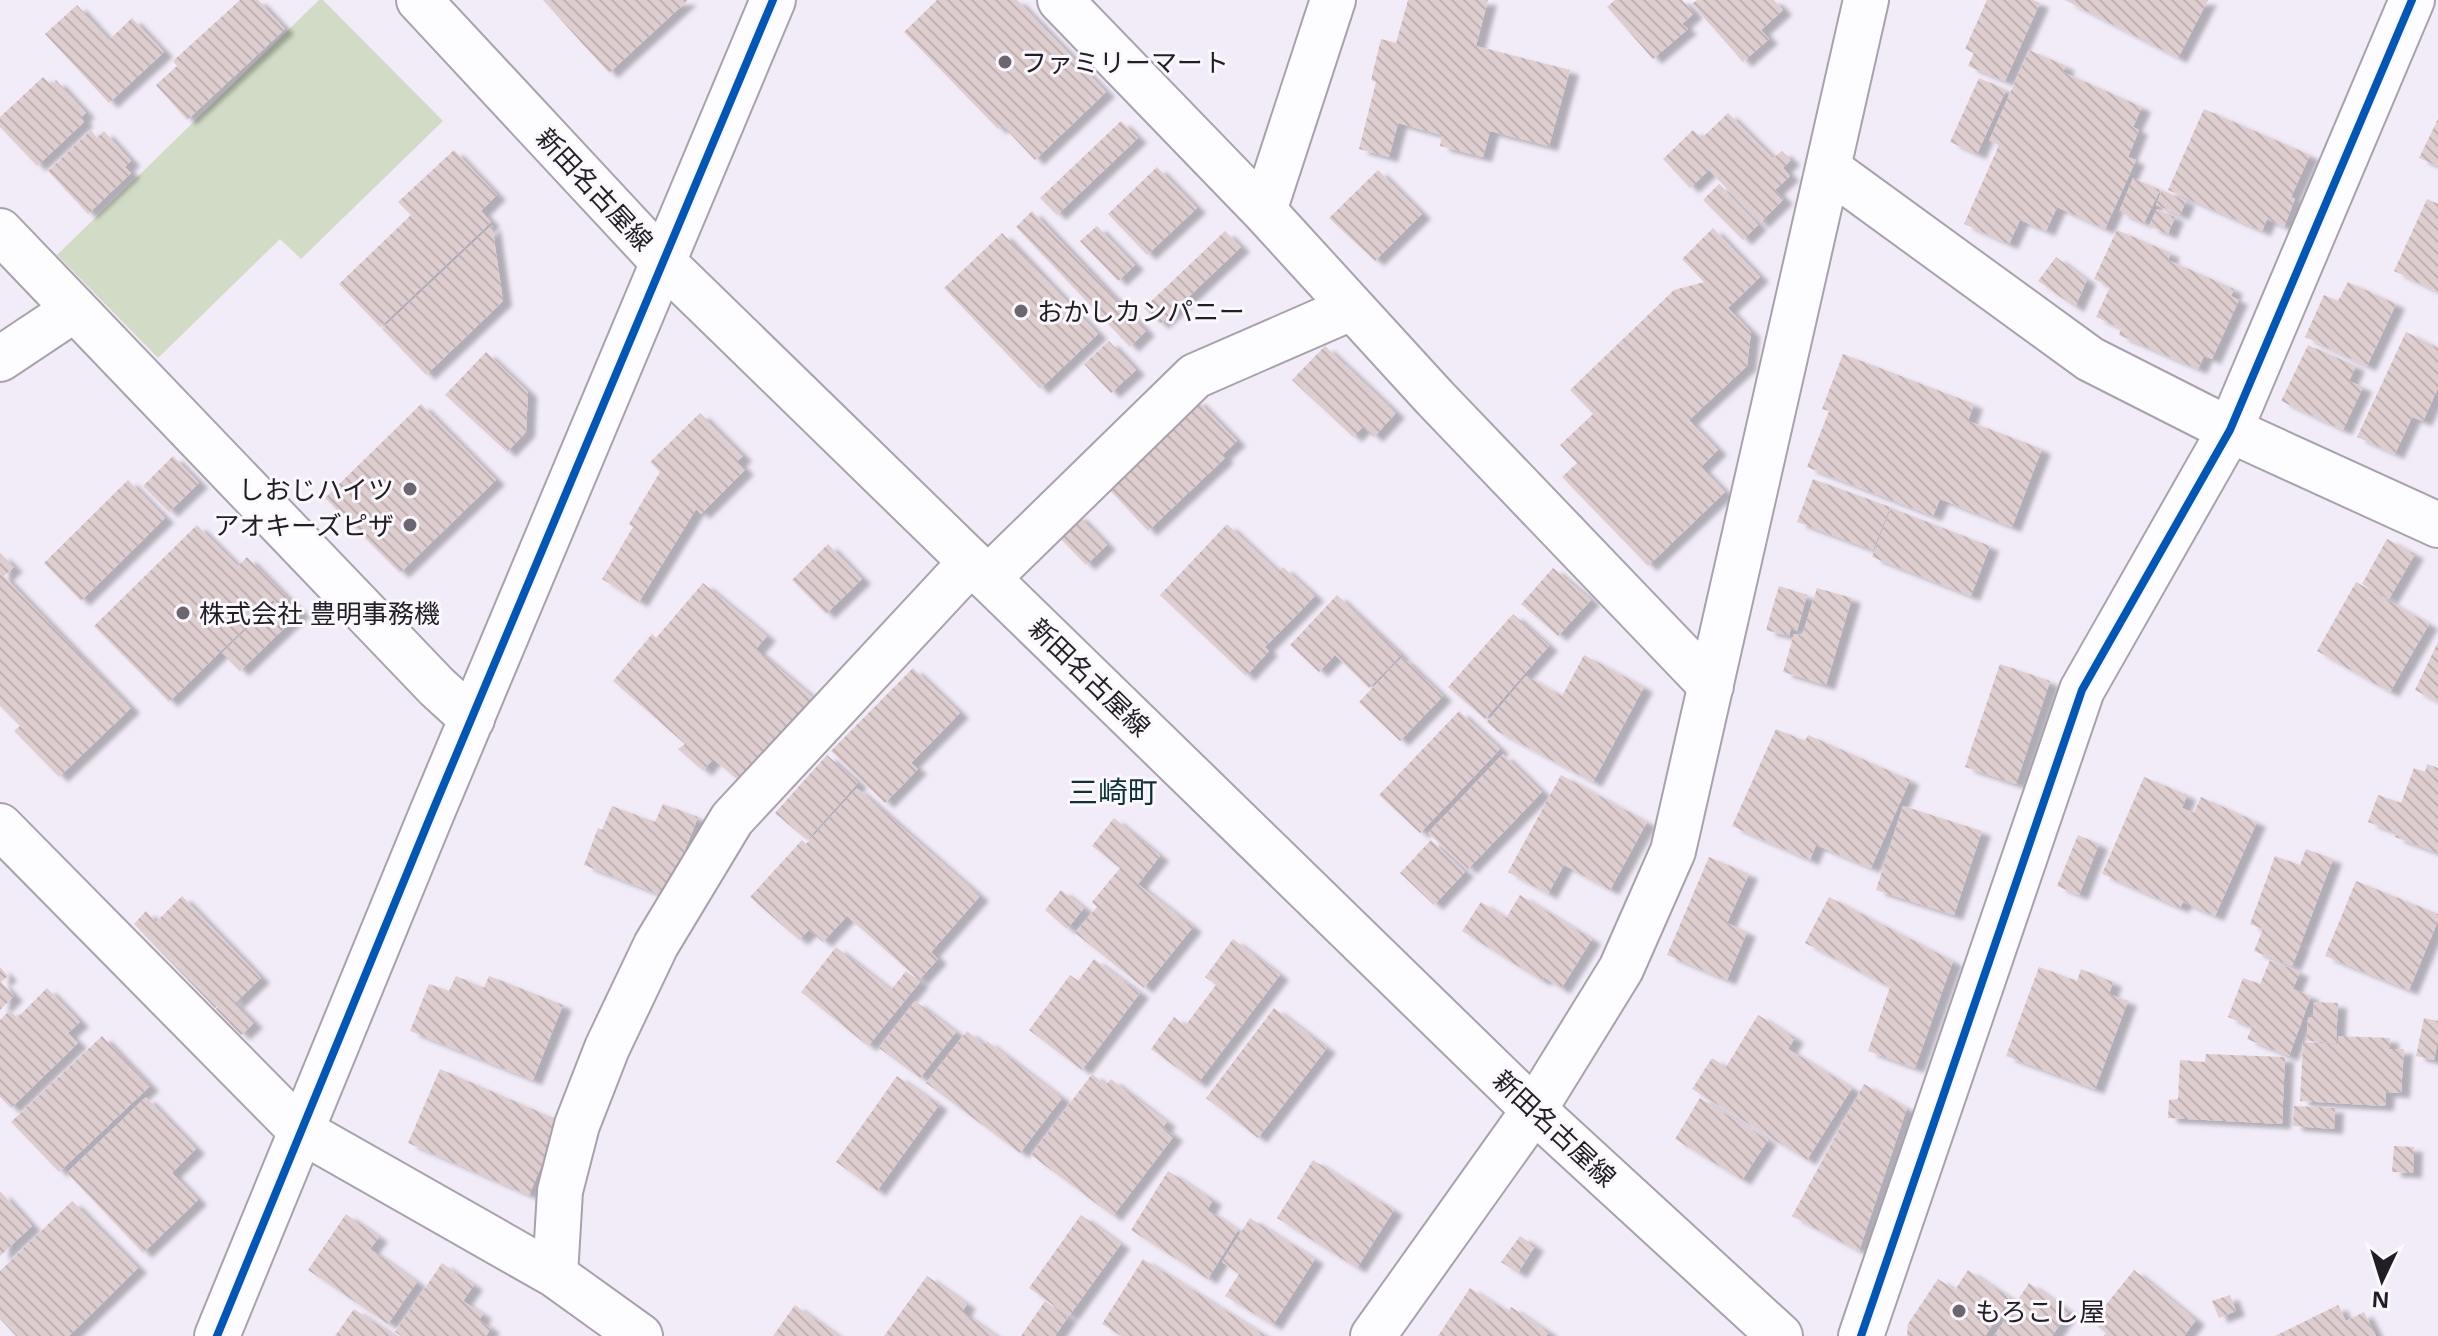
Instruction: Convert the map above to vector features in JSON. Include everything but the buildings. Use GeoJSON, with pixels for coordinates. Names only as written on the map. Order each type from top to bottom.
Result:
{"type":"FeatureCollection","features":[{"type":"Feature","properties":{"kind":"street","name":"新田名古屋線"},"geometry":{"type":"LineString","coordinates":[[419,0],[662,261],[1534,1110],[1780,1336]]}},
{"type":"Feature","properties":{"kind":"street"},"geometry":{"type":"LineString","coordinates":[[217,1336],[300,1130],[773,0]]}},
{"type":"Feature","properties":{"kind":"street"},"geometry":{"type":"LineString","coordinates":[[1060,0],[1264,211],[1351,308],[1711,686]]}},
{"type":"Feature","properties":{"kind":"street"},"geometry":{"type":"LineString","coordinates":[[1264,211],[1333,0]]}},
{"type":"Feature","properties":{"kind":"street"},"geometry":{"type":"LineString","coordinates":[[1373,1336],[1534,1110],[1621,969],[1673,851],[1866,0]]}},
{"type":"Feature","properties":{"kind":"street"},"geometry":{"type":"LineString","coordinates":[[1861,1336],[2082,690],[2230,430],[2412,0]]}},
{"type":"Feature","properties":{"kind":"street"},"geometry":{"type":"LineString","coordinates":[[1829,169],[2090,359],[2230,430],[2438,525]]}},
{"type":"Feature","properties":{"kind":"street"},"geometry":{"type":"LineString","coordinates":[[0,231],[437,687],[472,719]]}},
{"type":"Feature","properties":{"kind":"street"},"geometry":{"type":"LineString","coordinates":[[555,1275],[560,1191],[577,1125],[607,1048],[656,945],[732,819],[980,570],[1195,376],[1351,308]]}},
{"type":"Feature","properties":{"kind":"street"},"geometry":{"type":"LineString","coordinates":[[0,359],[75,309]]}},
{"type":"Feature","properties":{"kind":"street"},"geometry":{"type":"LineString","coordinates":[[0,826],[300,1130],[555,1275],[640,1336]]}},
{"type":"Feature","properties":{"kind":"green space"},"geometry":{"type":"Polygon","coordinates":[[[319,0],[323,0],[443,121],[301,259],[280,239],[158,358],[57,255],[319,0]]]}},
{"type":"Feature","properties":{"kind":"cycle path"},"geometry":{"type":"LineString","coordinates":[[217,1336],[431,815],[773,0]]}},
{"type":"Feature","properties":{"kind":"cycle path"},"geometry":{"type":"LineString","coordinates":[[1861,1336],[2082,690],[2230,430],[2412,0]]}},
{"type":"Feature","properties":{"kind":"place","name":"ファミリーマート"},"geometry":{"type":"Point","coordinates":[1005,62]}},
{"type":"Feature","properties":{"kind":"place","name":"おかしカンパニー"},"geometry":{"type":"Point","coordinates":[1021,311]}},
{"type":"Feature","properties":{"kind":"place","name":"しおじハイツ"},"geometry":{"type":"Point","coordinates":[410,489]}},
{"type":"Feature","properties":{"kind":"place","name":"アオキーズピザ"},"geometry":{"type":"Point","coordinates":[410,525]}},
{"type":"Feature","properties":{"kind":"place","name":"株式会社 豊明事務機"},"geometry":{"type":"Point","coordinates":[183,613]}},
{"type":"Feature","properties":{"kind":"place","name":"もろこし屋"},"geometry":{"type":"Point","coordinates":[1959,1311]}},
{"type":"Feature","properties":{"kind":"district","name":"三崎町"},"geometry":{"type":"Point","coordinates":[1113,791]}}]}
